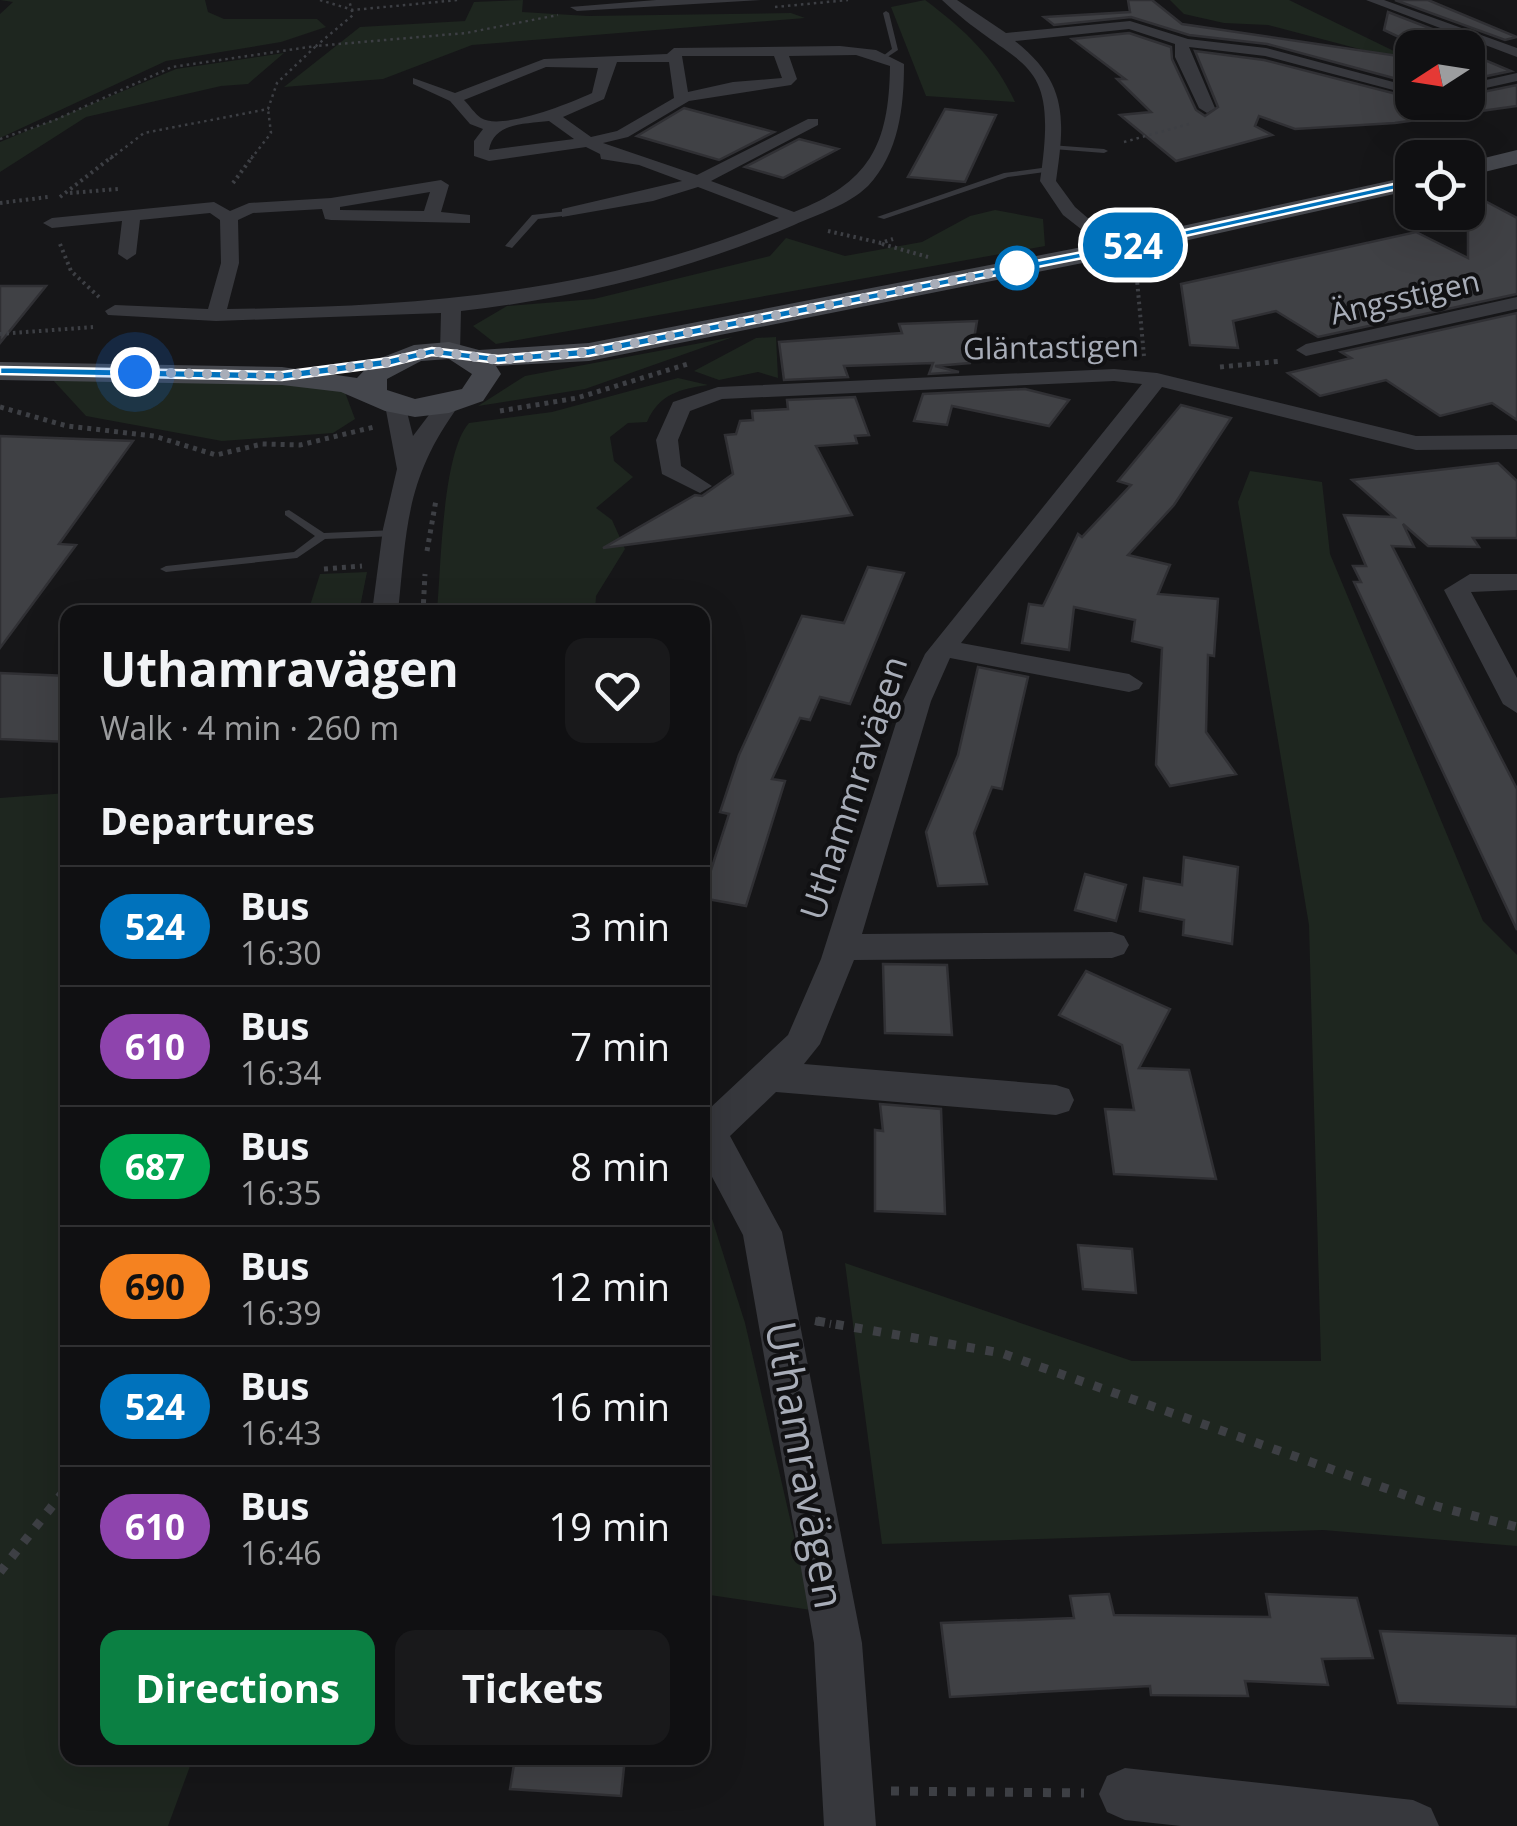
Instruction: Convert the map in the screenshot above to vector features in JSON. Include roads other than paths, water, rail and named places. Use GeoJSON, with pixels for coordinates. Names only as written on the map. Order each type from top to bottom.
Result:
{"type":"FeatureCollection","features":[{"type":"Feature","properties":{"kind":"main road"},"geometry":{"type":"LineString","coordinates":[[1485,165],[1517,157]]}},
{"type":"Feature","properties":{"kind":"main road"},"geometry":{"type":"LineString","coordinates":[[282,376],[402,358],[469,365],[589,352],[1120,258],[1395,187]]}},
{"type":"Feature","properties":{"kind":"main road"},"geometry":{"type":"LineString","coordinates":[[384,399],[372,376],[402,358]]}},
{"type":"Feature","properties":{"kind":"main road"},"geometry":{"type":"LineString","coordinates":[[0,370],[282,376],[347,384],[384,399],[450,404],[469,365]]}},
{"type":"Feature","properties":{"kind":"street"},"geometry":{"type":"LineString","coordinates":[[948,0],[1002,38],[1030,63],[1050,89],[1056,116],[1048,181],[1054,195],[1120,258]]}},
{"type":"Feature","properties":{"kind":"street"},"geometry":{"type":"LineString","coordinates":[[1372,0],[1517,53]]}},
{"type":"Feature","properties":{"kind":"street"},"geometry":{"type":"LineString","coordinates":[[571,10],[758,4]]}},
{"type":"Feature","properties":{"kind":"street"},"geometry":{"type":"LineString","coordinates":[[1111,8],[1130,26]]}},
{"type":"Feature","properties":{"kind":"street"},"geometry":{"type":"LineString","coordinates":[[1002,38],[1130,26],[1186,42],[1266,52],[1395,89]]}},
{"type":"Feature","properties":{"kind":"street"},"geometry":{"type":"LineString","coordinates":[[1186,42],[1179,48],[1207,108]]}},
{"type":"Feature","properties":{"kind":"street"},"geometry":{"type":"LineString","coordinates":[[115,311],[216,315],[420,311],[670,268],[850,193],[885,147],[898,102],[897,64],[886,56],[674,52],[682,98]]}},
{"type":"Feature","properties":{"kind":"street"},"geometry":{"type":"LineString","coordinates":[[493,127],[480,141],[480,153],[490,156],[622,134],[682,98],[733,86],[786,82],[790,79],[780,52]]}},
{"type":"Feature","properties":{"kind":"street"},"geometry":{"type":"LineString","coordinates":[[418,81],[455,98],[475,121],[493,127],[552,116],[599,96],[607,64],[614,58],[675,58]]}},
{"type":"Feature","properties":{"kind":"street"},"geometry":{"type":"LineString","coordinates":[[455,98],[544,63],[607,64]]}},
{"type":"Feature","properties":{"kind":"street"},"geometry":{"type":"LineString","coordinates":[[1485,84],[1517,77]]}},
{"type":"Feature","properties":{"kind":"street"},"geometry":{"type":"LineString","coordinates":[[552,116],[614,157],[642,160],[794,218]]}},
{"type":"Feature","properties":{"kind":"street"},"geometry":{"type":"LineString","coordinates":[[568,213],[636,200],[696,182],[813,122]]}},
{"type":"Feature","properties":{"kind":"street"},"geometry":{"type":"LineString","coordinates":[[52,223],[332,203],[442,185],[431,216]]}},
{"type":"Feature","properties":{"kind":"street"},"geometry":{"type":"LineString","coordinates":[[332,203],[332,215],[464,219]]}},
{"type":"Feature","properties":{"kind":"street"},"geometry":{"type":"LineString","coordinates":[[216,315],[230,263],[222,213]]}},
{"type":"Feature","properties":{"kind":"street"},"geometry":{"type":"LineString","coordinates":[[127,254],[131,217]]}},
{"type":"Feature","properties":{"kind":"street","name":"Ängsstigen"},"geometry":{"type":"LineString","coordinates":[[1306,350],[1517,303]]}},
{"type":"Feature","properties":{"kind":"street"},"geometry":{"type":"LineString","coordinates":[[451,308],[469,365]]}},
{"type":"Feature","properties":{"kind":"street"},"geometry":{"type":"LineString","coordinates":[[402,358],[420,311]]}},
{"type":"Feature","properties":{"kind":"street","name":"Gläntastigen"},"geometry":{"type":"LineString","coordinates":[[700,486],[670,469],[667,440],[681,407],[718,394],[754,388],[1114,375],[1156,379],[1416,443],[1458,446],[1517,442]]}},
{"type":"Feature","properties":{"kind":"street","name":"Uthammravägen"},"geometry":{"type":"LineString","coordinates":[[710,1124],[802,1044],[841,947],[917,701],[943,648],[1156,379]]}},
{"type":"Feature","properties":{"kind":"street"},"geometry":{"type":"LineString","coordinates":[[384,399],[408,468]]}},
{"type":"Feature","properties":{"kind":"street"},"geometry":{"type":"LineString","coordinates":[[386,605],[408,468],[432,422],[450,404]]}},
{"type":"Feature","properties":{"kind":"street"},"geometry":{"type":"LineString","coordinates":[[1517,582],[1470,582],[1456,590],[1517,704]]}},
{"type":"Feature","properties":{"kind":"street"},"geometry":{"type":"LineString","coordinates":[[943,648],[1129,683]]}},
{"type":"Feature","properties":{"kind":"street"},"geometry":{"type":"LineString","coordinates":[[841,947],[1112,944]]}},
{"type":"Feature","properties":{"kind":"street"},"geometry":{"type":"LineString","coordinates":[[769,1076],[1056,1100]]}},
{"type":"Feature","properties":{"kind":"street","name":"Uthamravägen"},"geometry":{"type":"LineString","coordinates":[[710,1132],[762,1232],[838,1643],[849,1808]]}},
{"type":"Feature","properties":{"kind":"street"},"geometry":{"type":"LineString","coordinates":[[1125,1794],[1288,1819],[1414,1826]]}},
{"type":"Feature","properties":{"kind":"lane"},"geometry":{"type":"LineString","coordinates":[[886,12],[895,50],[886,56]]}},
{"type":"Feature","properties":{"kind":"lane"},"geometry":{"type":"LineString","coordinates":[[1053,144],[1104,151]]}},
{"type":"Feature","properties":{"kind":"lane"},"geometry":{"type":"LineString","coordinates":[[882,217],[1007,175],[1050,169]]}},
{"type":"Feature","properties":{"kind":"lane"},"geometry":{"type":"LineString","coordinates":[[509,246],[534,216],[568,213]]}},
{"type":"Feature","properties":{"kind":"lane"},"geometry":{"type":"LineString","coordinates":[[289,513],[322,536]]}},
{"type":"Feature","properties":{"kind":"lane"},"geometry":{"type":"LineString","coordinates":[[166,569],[297,555],[322,536],[395,533]]}}]}
